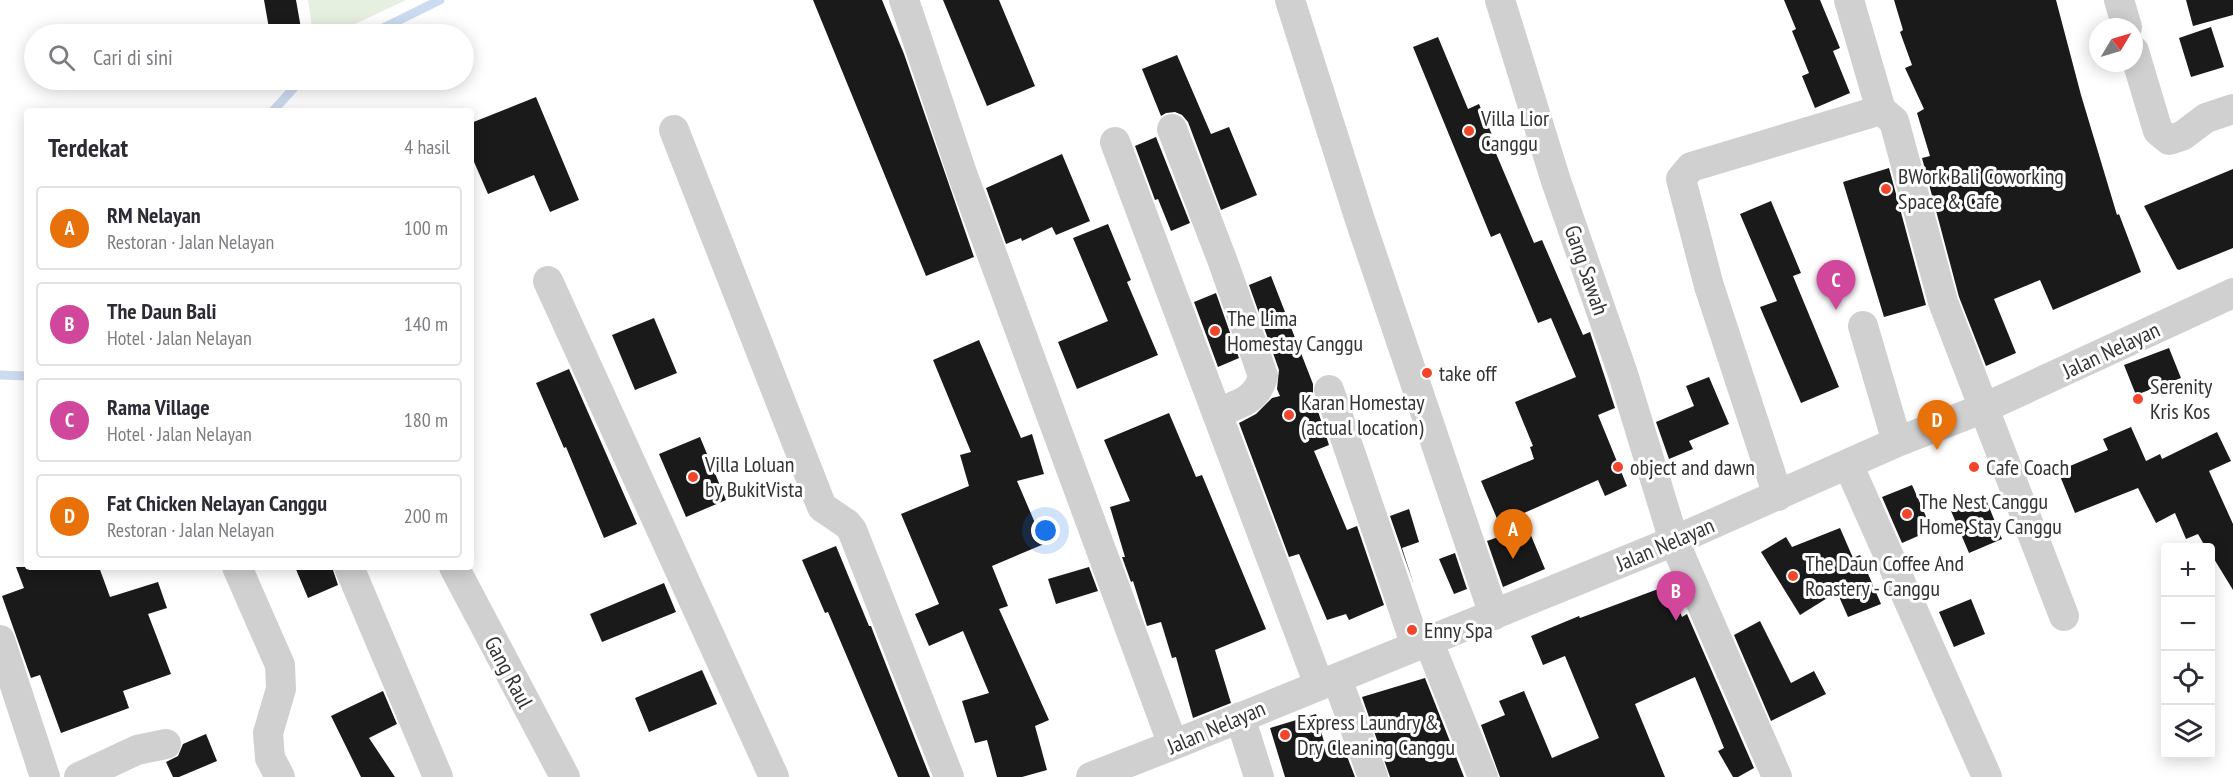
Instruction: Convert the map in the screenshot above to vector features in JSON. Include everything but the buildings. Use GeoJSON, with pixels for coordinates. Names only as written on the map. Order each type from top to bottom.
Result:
{"type":"FeatureCollection","features":[{"type":"Feature","properties":{"kind":"street"},"geometry":{"type":"LineString","coordinates":[[904,0],[963,176],[1173,745]]}},
{"type":"Feature","properties":{"kind":"street"},"geometry":{"type":"LineString","coordinates":[[1290,0],[1360,220],[1494,615]]}},
{"type":"Feature","properties":{"kind":"street","name":"Gang Sawah"},"geometry":{"type":"LineString","coordinates":[[1500,0],[1555,178],[1623,374],[1674,541],[1777,777]]}},
{"type":"Feature","properties":{"kind":"street"},"geometry":{"type":"LineString","coordinates":[[1849,0],[1881,111],[1894,121],[1943,302],[2064,616]]}},
{"type":"Feature","properties":{"kind":"street"},"geometry":{"type":"LineString","coordinates":[[2119,0],[2124,18]]}},
{"type":"Feature","properties":{"kind":"street"},"geometry":{"type":"LineString","coordinates":[[2140,72],[2158,131],[2169,140],[2182,136],[2206,118],[2233,109]]}},
{"type":"Feature","properties":{"kind":"street"},"geometry":{"type":"LineString","coordinates":[[1778,496],[1709,286],[1681,179],[1691,167],[1881,111]]}},
{"type":"Feature","properties":{"kind":"street"},"geometry":{"type":"LineString","coordinates":[[1172,129],[1223,262],[1263,376],[1260,388],[1251,398],[1216,413]]}},
{"type":"Feature","properties":{"kind":"street"},"geometry":{"type":"LineString","coordinates":[[674,130],[822,507],[852,530],[949,777]]}},
{"type":"Feature","properties":{"kind":"street"},"geometry":{"type":"LineString","coordinates":[[1115,142],[1216,413],[1328,682],[1373,777]]}},
{"type":"Feature","properties":{"kind":"street"},"geometry":{"type":"LineString","coordinates":[[549,281],[774,777]]}},
{"type":"Feature","properties":{"kind":"street","name":"Jalan Nelayan"},"geometry":{"type":"LineString","coordinates":[[1091,777],[1129,770],[1173,745],[1674,541],[1897,442],[1984,408],[2233,293]]}},
{"type":"Feature","properties":{"kind":"street"},"geometry":{"type":"LineString","coordinates":[[1863,326],[1897,442]]}},
{"type":"Feature","properties":{"kind":"street"},"geometry":{"type":"LineString","coordinates":[[1329,390],[1422,643],[1483,777]]}},
{"type":"Feature","properties":{"kind":"street"},"geometry":{"type":"LineString","coordinates":[[1848,464],[1987,777]]}},
{"type":"Feature","properties":{"kind":"street"},"geometry":{"type":"LineString","coordinates":[[238,570],[280,666],[281,689],[268,733],[270,758],[280,777]]}},
{"type":"Feature","properties":{"kind":"street"},"geometry":{"type":"LineString","coordinates":[[350,570],[438,777]]}},
{"type":"Feature","properties":{"kind":"street","name":"Gang Raul"},"geometry":{"type":"LineString","coordinates":[[456,570],[565,777]]}},
{"type":"Feature","properties":{"kind":"street"},"geometry":{"type":"LineString","coordinates":[[0,640],[45,777]]}},
{"type":"Feature","properties":{"kind":"street"},"geometry":{"type":"LineString","coordinates":[[1240,717],[1259,777]]}},
{"type":"Feature","properties":{"kind":"street"},"geometry":{"type":"LineString","coordinates":[[79,777],[136,750],[166,744]]}},
{"type":"Feature","properties":{"kind":"green space"},"geometry":{"type":"Polygon","coordinates":[[[308,0],[406,0],[355,24],[312,24],[308,0]]]}},
{"type":"Feature","properties":{"kind":"waterway"},"geometry":{"type":"LineString","coordinates":[[391,24],[440,0]]}},
{"type":"Feature","properties":{"kind":"waterway"},"geometry":{"type":"LineString","coordinates":[[276,108],[292,90]]}},
{"type":"Feature","properties":{"kind":"waterway"},"geometry":{"type":"LineString","coordinates":[[0,375],[24,376]]}},
{"type":"Feature","properties":{"kind":"place","name":"Villa Lior Canggu"},"geometry":{"type":"Point","coordinates":[1469,131]}},
{"type":"Feature","properties":{"kind":"place","name":"BWork Bali Coworking Space & Cafe"},"geometry":{"type":"Point","coordinates":[1886,189]}},
{"type":"Feature","properties":{"kind":"place","name":"Rama Village"},"geometry":{"type":"Point","coordinates":[1836,310]}},
{"type":"Feature","properties":{"kind":"place","name":"The Lima Homestay Canggu"},"geometry":{"type":"Point","coordinates":[1215,331]}},
{"type":"Feature","properties":{"kind":"place","name":"take off"},"geometry":{"type":"Point","coordinates":[1427,373]}},
{"type":"Feature","properties":{"kind":"place","name":"Serenity Kris Kos"},"geometry":{"type":"Point","coordinates":[2138,399]}},
{"type":"Feature","properties":{"kind":"place","name":"Karan Homestay (actual location)"},"geometry":{"type":"Point","coordinates":[1289,415]}},
{"type":"Feature","properties":{"kind":"place","name":"Fat Chicken Nelayan Canggu"},"geometry":{"type":"Point","coordinates":[1937,450]}},
{"type":"Feature","properties":{"kind":"place","name":"object and dawn"},"geometry":{"type":"Point","coordinates":[1618,467]}},
{"type":"Feature","properties":{"kind":"place","name":"Cafe Coach"},"geometry":{"type":"Point","coordinates":[1974,467]}},
{"type":"Feature","properties":{"kind":"place","name":"Villa Loluan by BukitVista"},"geometry":{"type":"Point","coordinates":[693,477]}},
{"type":"Feature","properties":{"kind":"place","name":"The Nest Canggu Home Stay Canggu"},"geometry":{"type":"Point","coordinates":[1907,514]}},
{"type":"Feature","properties":{"kind":"place","name":"RM Nelayan"},"geometry":{"type":"Point","coordinates":[1513,559]}},
{"type":"Feature","properties":{"kind":"place","name":"The Daun Coffee And Roastery - Canggu"},"geometry":{"type":"Point","coordinates":[1793,576]}},
{"type":"Feature","properties":{"kind":"place","name":"The Daun Bali"},"geometry":{"type":"Point","coordinates":[1676,621]}},
{"type":"Feature","properties":{"kind":"place","name":"Enny Spa"},"geometry":{"type":"Point","coordinates":[1412,630]}},
{"type":"Feature","properties":{"kind":"place","name":"Express Laundry & Dry Cleaning Canggu"},"geometry":{"type":"Point","coordinates":[1285,735]}}]}
